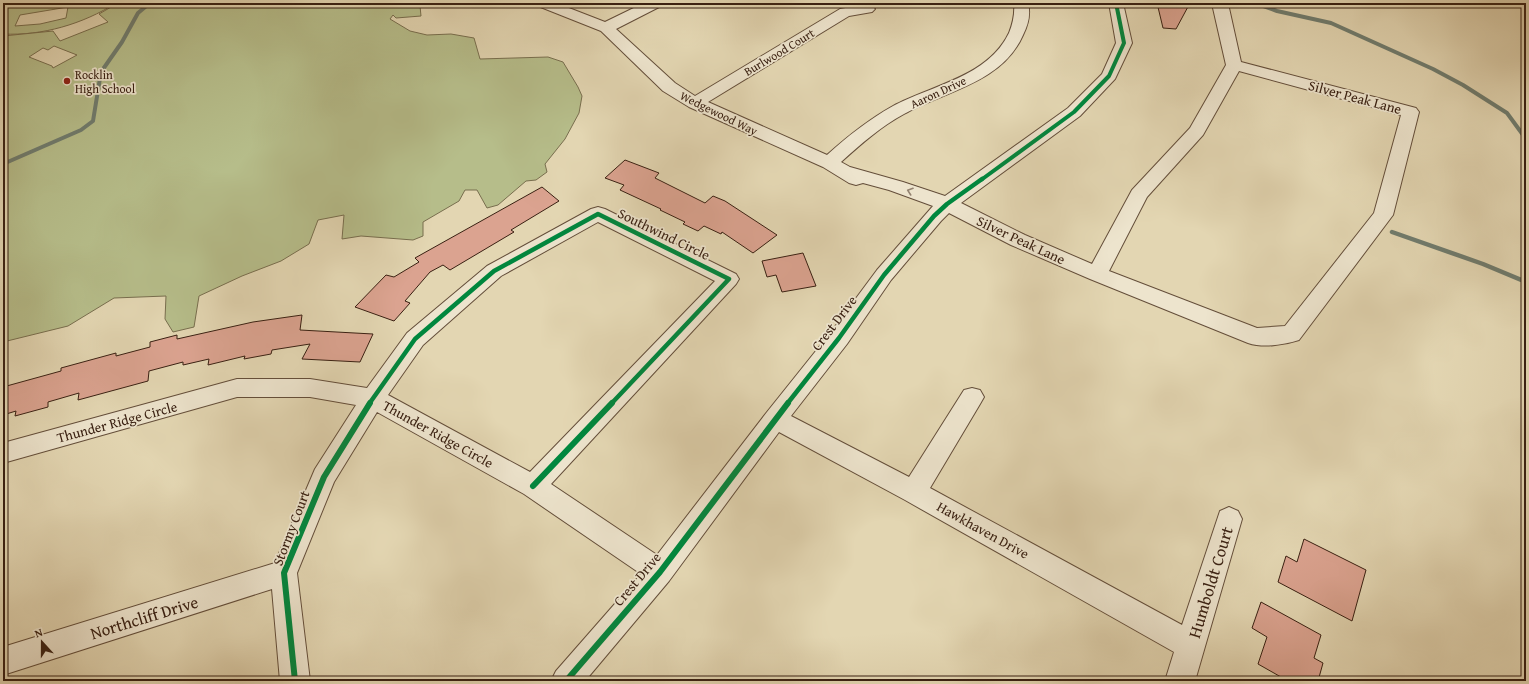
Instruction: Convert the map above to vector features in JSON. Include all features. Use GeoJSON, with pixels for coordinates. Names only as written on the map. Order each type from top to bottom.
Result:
{"type":"FeatureCollection","features":[{"type":"Feature","properties":{"kind":"street","name":"Wedgewood Way"},"geometry":{"type":"LineString","coordinates":[[543,3],[606,28],[632,50],[651,71],[669,87],[695,103],[882,188],[940,210]]}},
{"type":"Feature","properties":{"kind":"street"},"geometry":{"type":"LineString","coordinates":[[606,28],[656,3]]}},
{"type":"Feature","properties":{"kind":"street","name":"Aaron Drive"},"geometry":{"type":"LineString","coordinates":[[837,168],[876,123],[908,105],[980,72],[1002,56],[1018,30],[1022,13],[1021,3]]}},
{"type":"Feature","properties":{"kind":"street","name":"Crest Drive"},"geometry":{"type":"LineString","coordinates":[[566,681],[660,572],[774,419],[839,338],[884,275],[940,210],[1074,112],[1109,76],[1124,43],[1116,3]]}},
{"type":"Feature","properties":{"kind":"street"},"geometry":{"type":"LineString","coordinates":[[1097,274],[1139,194],[1197,131],[1234,65],[1221,8]]}},
{"type":"Feature","properties":{"kind":"street","name":"Burlwood Court"},"geometry":{"type":"LineString","coordinates":[[695,103],[845,12],[867,9]]}},
{"type":"Feature","properties":{"kind":"street","name":"Silver Peak Lane"},"geometry":{"type":"LineString","coordinates":[[940,210],[1018,240],[1097,274],[1256,337],[1291,334],[1383,215],[1410,112],[1234,65]]}},
{"type":"Feature","properties":{"kind":"street","name":"Southwind Circle"},"geometry":{"type":"LineString","coordinates":[[373,398],[415,339],[494,271],[598,214],[729,279],[533,486]]}},
{"type":"Feature","properties":{"kind":"street","name":"Thunder Ridge Circle"},"geometry":{"type":"LineString","coordinates":[[3,453],[237,388],[310,388],[373,398],[533,486],[660,572]]}},
{"type":"Feature","properties":{"kind":"street"},"geometry":{"type":"LineString","coordinates":[[914,492],[972,397]]}},
{"type":"Feature","properties":{"kind":"street","name":"Stormy Court"},"geometry":{"type":"LineString","coordinates":[[295,681],[284,573],[324,477],[373,398]]}},
{"type":"Feature","properties":{"kind":"street","name":"Hawkhaven Drive"},"geometry":{"type":"LineString","coordinates":[[774,419],[914,492],[1190,645]]}},
{"type":"Feature","properties":{"kind":"street","name":"Humboldt Court"},"geometry":{"type":"LineString","coordinates":[[1180,681],[1229,519]]}},
{"type":"Feature","properties":{"kind":"street","name":"Northcliff Drive"},"geometry":{"type":"LineString","coordinates":[[3,660],[284,573]]}},
{"type":"Feature","properties":{"kind":"green space"},"geometry":{"type":"Polygon","coordinates":[[[3,3],[116,3],[90,17],[62,27],[32,33],[3,34],[3,3]],[[68,7],[20,15],[15,26],[40,24],[66,18],[68,7]]]}},
{"type":"Feature","properties":{"kind":"green space"},"geometry":{"type":"Polygon","coordinates":[[[118,3],[418,3],[420,6],[421,16],[396,18],[393,15],[390,19],[410,31],[427,35],[451,34],[474,38],[480,59],[548,57],[563,62],[582,96],[579,113],[565,139],[545,164],[547,172],[536,180],[526,181],[498,205],[487,208],[477,190],[465,190],[459,201],[423,222],[423,236],[413,240],[361,236],[342,239],[344,215],[318,220],[309,244],[281,261],[242,276],[199,296],[194,327],[173,332],[165,319],[166,296],[114,298],[68,326],[3,342],[3,36],[53,31],[60,41],[108,22],[99,14],[118,3]],[[54,46],[48,50],[43,48],[29,57],[52,66],[53,68],[77,55],[54,46]]]}},
{"type":"Feature","properties":{"kind":"building"},"geometry":{"type":"Polygon","coordinates":[[[1157,3],[1190,3],[1176,29],[1163,28],[1157,3]]]}},
{"type":"Feature","properties":{"kind":"building"},"geometry":{"type":"Polygon","coordinates":[[[625,160],[659,173],[655,178],[705,203],[713,196],[725,201],[777,235],[753,253],[722,232],[721,234],[704,226],[698,231],[683,224],[685,222],[620,190],[624,185],[605,178],[625,160]]]}},
{"type":"Feature","properties":{"kind":"building"},"geometry":{"type":"Polygon","coordinates":[[[542,187],[559,201],[511,230],[514,232],[450,270],[443,265],[430,272],[405,301],[410,303],[394,321],[355,307],[386,275],[394,277],[419,262],[415,258],[542,187]]]}},
{"type":"Feature","properties":{"kind":"building"},"geometry":{"type":"Polygon","coordinates":[[[803,253],[816,286],[782,292],[776,275],[767,277],[762,261],[803,253]]]}},
{"type":"Feature","properties":{"kind":"building"},"geometry":{"type":"Polygon","coordinates":[[[302,315],[300,330],[373,334],[360,362],[302,359],[310,344],[272,350],[271,354],[244,359],[245,356],[208,365],[209,359],[183,365],[183,362],[149,371],[148,381],[78,400],[79,393],[48,402],[48,407],[15,416],[16,411],[3,415],[3,387],[61,371],[61,368],[116,353],[116,356],[150,347],[150,342],[177,335],[177,339],[253,322],[302,315]]]}},
{"type":"Feature","properties":{"kind":"building"},"geometry":{"type":"Polygon","coordinates":[[[1304,539],[1366,570],[1352,621],[1278,582],[1286,556],[1297,562],[1304,539]]]}},
{"type":"Feature","properties":{"kind":"building"},"geometry":{"type":"Polygon","coordinates":[[[1261,602],[1321,635],[1314,658],[1323,663],[1318,681],[1288,681],[1258,664],[1267,637],[1252,628],[1261,602]]]}},
{"type":"Feature","properties":{"kind":"waterway"},"geometry":{"type":"LineString","coordinates":[[3,164],[81,130],[93,121],[101,72],[122,42],[138,13],[150,3]]}},
{"type":"Feature","properties":{"kind":"waterway"},"geometry":{"type":"LineString","coordinates":[[1255,3],[1277,11],[1331,23],[1433,69],[1463,85],[1507,113],[1526,139]]}},
{"type":"Feature","properties":{"kind":"waterway"},"geometry":{"type":"LineString","coordinates":[[1392,232],[1483,264],[1526,282]]}},
{"type":"Feature","properties":{"kind":"cycle path"},"geometry":{"type":"LineString","coordinates":[[566,681],[660,572],[775,419],[839,338],[884,275],[934,216],[947,204],[1074,112],[1109,76],[1124,43],[1116,3]]}},
{"type":"Feature","properties":{"kind":"cycle path"},"geometry":{"type":"LineString","coordinates":[[295,681],[284,573],[324,477],[373,398],[415,339],[494,271],[598,214],[729,279],[533,486]]}},
{"type":"Feature","properties":{"kind":"place","name":"Rocklin High School"},"geometry":{"type":"Point","coordinates":[67,81]}}]}
